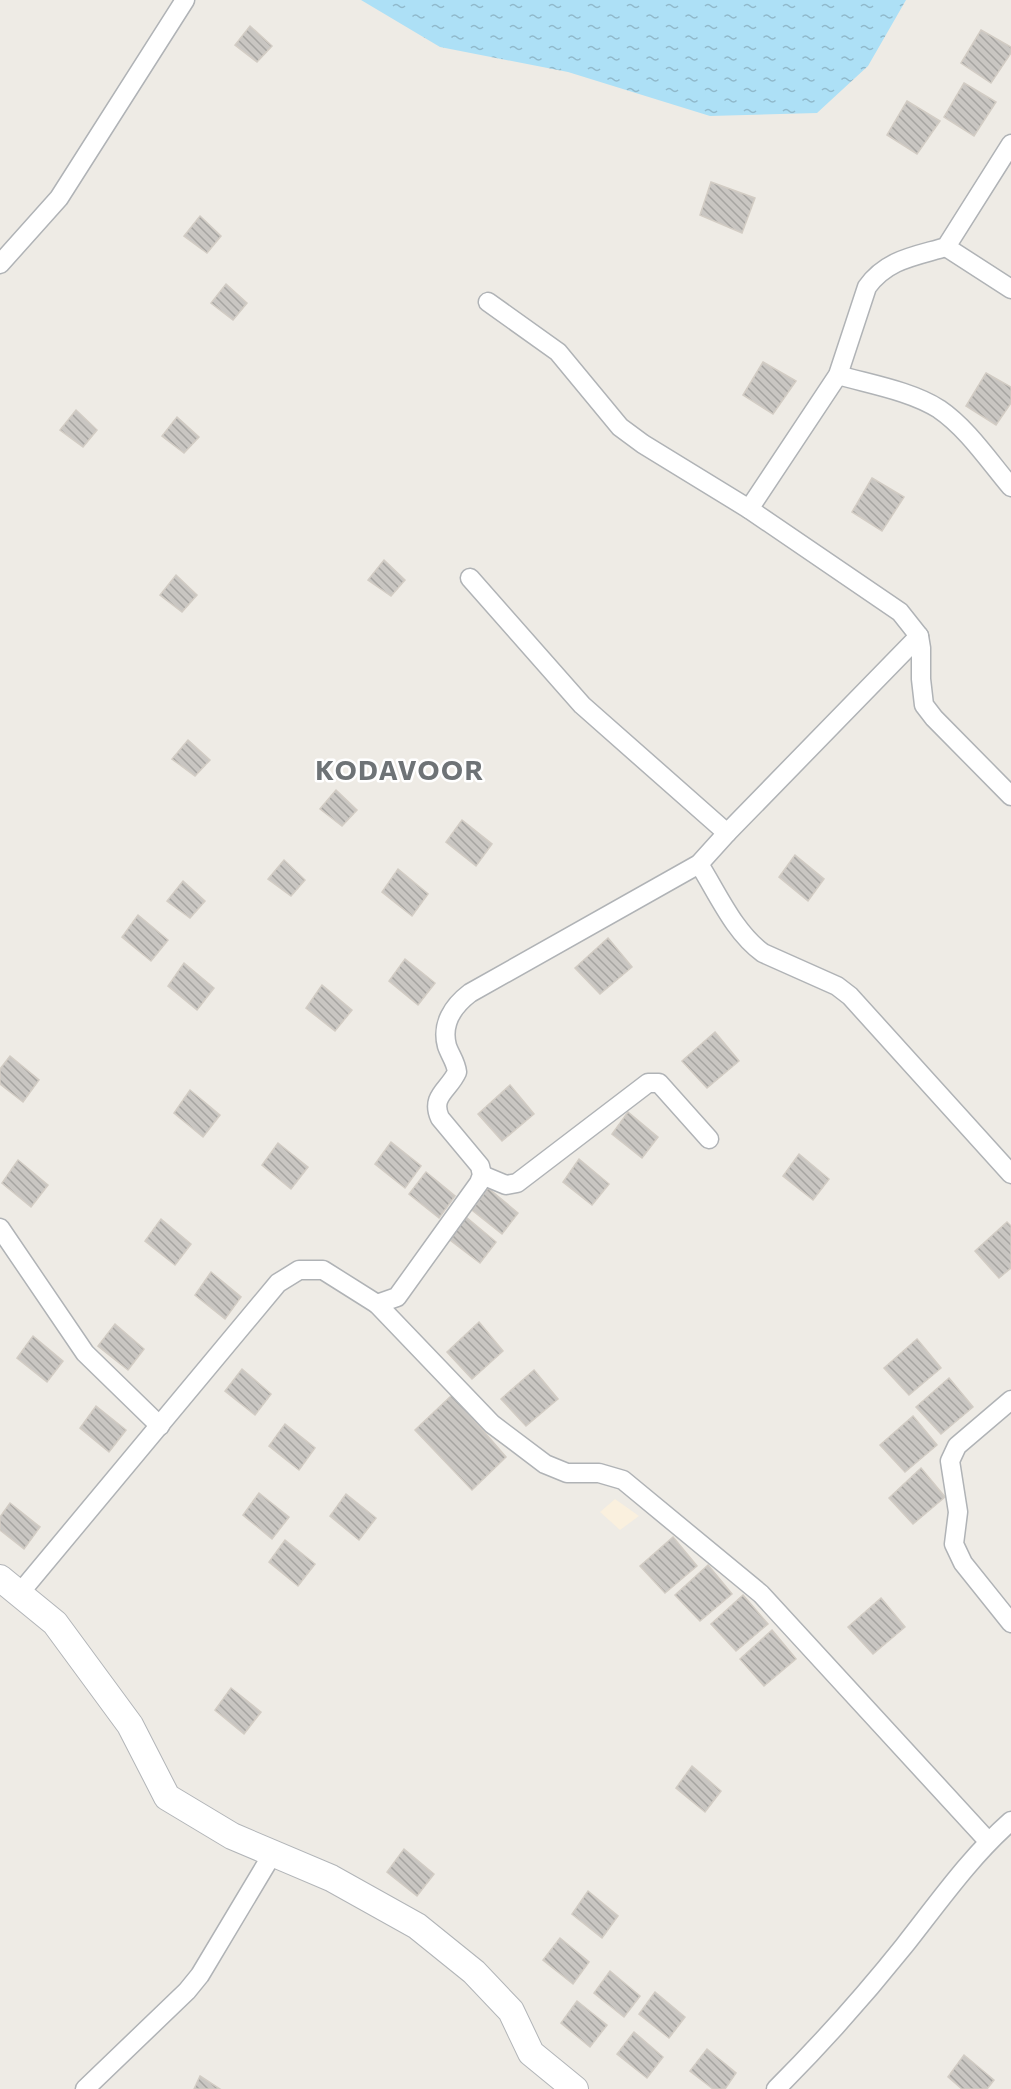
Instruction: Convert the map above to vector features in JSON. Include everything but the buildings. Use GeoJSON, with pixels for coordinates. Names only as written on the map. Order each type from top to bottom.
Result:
{"type":"FeatureCollection","features":[{"type":"Feature","properties":{"kind":"street"},"geometry":{"type":"LineString","coordinates":[[0,264],[59,198],[185,0]]}},
{"type":"Feature","properties":{"kind":"street"},"geometry":{"type":"LineString","coordinates":[[749,509],[838,375],[867,287],[875,276],[893,263],[946,247],[1011,144]]}},
{"type":"Feature","properties":{"kind":"street"},"geometry":{"type":"LineString","coordinates":[[946,247],[1011,289]]}},
{"type":"Feature","properties":{"kind":"street"},"geometry":{"type":"LineString","coordinates":[[488,302],[558,352],[620,427],[643,444],[749,509],[900,612],[919,636],[924,705],[934,718],[1011,795]]}},
{"type":"Feature","properties":{"kind":"street"},"geometry":{"type":"LineString","coordinates":[[838,375],[912,396],[938,409],[961,428],[1011,487]]}},
{"type":"Feature","properties":{"kind":"street"},"geometry":{"type":"LineString","coordinates":[[470,578],[590,713],[727,833]]}},
{"type":"Feature","properties":{"kind":"street"},"geometry":{"type":"LineString","coordinates":[[377,1304],[398,1297],[479,1183],[482,1175],[480,1166],[440,1118],[437,1111],[436,1102],[457,1072],[447,1045],[445,1027],[459,1002],[470,993],[699,864],[919,636]]}},
{"type":"Feature","properties":{"kind":"street"},"geometry":{"type":"LineString","coordinates":[[699,864],[744,936],[754,946],[763,953],[837,986],[850,996],[1011,1174]]}},
{"type":"Feature","properties":{"kind":"street"},"geometry":{"type":"LineString","coordinates":[[482,1175],[506,1185],[517,1183],[648,1083],[659,1083],[709,1139]]}},
{"type":"Feature","properties":{"kind":"street"},"geometry":{"type":"LineString","coordinates":[[0,1228],[85,1353],[159,1426]]}},
{"type":"Feature","properties":{"kind":"street"},"geometry":{"type":"LineString","coordinates":[[575,2089],[531,2053],[511,2011],[474,1972],[417,1926],[331,1878],[232,1836],[167,1797],[130,1725],[55,1623],[10,1586],[159,1426],[278,1283],[299,1270],[323,1270],[377,1304],[492,1424],[545,1464],[567,1473],[599,1473],[623,1480],[761,1594],[988,1841]]}},
{"type":"Feature","properties":{"kind":"street"},"geometry":{"type":"LineString","coordinates":[[1011,1400],[957,1446],[950,1461],[958,1512],[954,1544],[963,1563],[1011,1623]]}},
{"type":"Feature","properties":{"kind":"street"},"geometry":{"type":"LineString","coordinates":[[776,2089],[817,2048],[902,1949],[988,1841],[1011,1821]]}},
{"type":"Feature","properties":{"kind":"street"},"geometry":{"type":"LineString","coordinates":[[85,2089],[187,1991],[200,1975],[273,1853]]}},
{"type":"Feature","properties":{"kind":"shaded area"},"geometry":{"type":"Polygon","coordinates":[[[615,1499],[639,1516],[620,1530],[600,1512],[615,1499]]]}},
{"type":"Feature","properties":{"kind":"water"},"geometry":{"type":"Polygon","coordinates":[[[361,0],[906,0],[868,66],[817,113],[710,116],[568,72],[440,47],[361,0]]]}},
{"type":"Feature","properties":{"kind":"district","name":"KODAVOOR"},"geometry":{"type":"Point","coordinates":[400,769]}}]}
